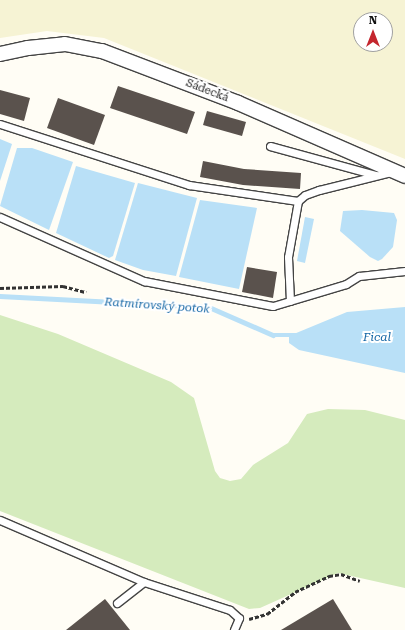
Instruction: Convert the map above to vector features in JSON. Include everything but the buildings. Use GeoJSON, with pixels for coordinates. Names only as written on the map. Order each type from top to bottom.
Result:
{"type":"FeatureCollection","features":[{"type":"Feature","properties":{"kind":"street","name":"Sádecká"},"geometry":{"type":"LineString","coordinates":[[0,54],[28,48],[65,44],[102,51],[238,103],[399,174]]}},
{"type":"Feature","properties":{"kind":"lane"},"geometry":{"type":"LineString","coordinates":[[0,124],[189,184],[298,201]]}},
{"type":"Feature","properties":{"kind":"lane"},"geometry":{"type":"LineString","coordinates":[[270,146],[376,175]]}},
{"type":"Feature","properties":{"kind":"lane"},"geometry":{"type":"LineString","coordinates":[[290,301],[288,257],[298,201],[305,195],[319,190],[376,175],[399,174]]}},
{"type":"Feature","properties":{"kind":"lane"},"geometry":{"type":"LineString","coordinates":[[0,217],[144,281],[273,306],[375,272],[405,270]]}},
{"type":"Feature","properties":{"kind":"lane"},"geometry":{"type":"LineString","coordinates":[[0,520],[144,582],[230,610],[239,618],[234,630]]}},
{"type":"Feature","properties":{"kind":"lane"},"geometry":{"type":"LineString","coordinates":[[118,603],[144,582]]}},
{"type":"Feature","properties":{"kind":"path"},"geometry":{"type":"LineString","coordinates":[[0,288],[63,286],[86,292]]}},
{"type":"Feature","properties":{"kind":"path"},"geometry":{"type":"LineString","coordinates":[[239,618],[256,619],[295,592],[329,576],[341,574],[360,581]]}},
{"type":"Feature","properties":{"kind":"shaded area"},"geometry":{"type":"Polygon","coordinates":[[[0,0],[405,0],[405,159],[104,38],[47,31],[0,38],[0,0]]]}},
{"type":"Feature","properties":{"kind":"green space"},"geometry":{"type":"Polygon","coordinates":[[[0,315],[58,334],[171,382],[194,398],[215,471],[220,478],[230,481],[241,479],[253,465],[288,443],[307,414],[328,409],[365,410],[405,420],[405,588],[338,573],[260,608],[249,609],[0,511],[0,315]]]}},
{"type":"Feature","properties":{"kind":"water"},"geometry":{"type":"Polygon","coordinates":[[[0,139],[12,144],[0,181],[0,139]]]}},
{"type":"Feature","properties":{"kind":"water"},"geometry":{"type":"Polygon","coordinates":[[[17,148],[32,148],[73,162],[49,230],[0,206],[17,148]]]}},
{"type":"Feature","properties":{"kind":"water"},"geometry":{"type":"Polygon","coordinates":[[[76,166],[135,183],[113,256],[109,258],[56,233],[76,166]]]}},
{"type":"Feature","properties":{"kind":"water"},"geometry":{"type":"Polygon","coordinates":[[[138,183],[197,198],[176,276],[143,270],[115,260],[138,183]]]}},
{"type":"Feature","properties":{"kind":"water"},"geometry":{"type":"Polygon","coordinates":[[[200,200],[257,208],[239,289],[179,277],[200,200]]]}},
{"type":"Feature","properties":{"kind":"water"},"geometry":{"type":"Polygon","coordinates":[[[362,210],[394,213],[397,220],[393,247],[382,259],[378,261],[370,257],[340,231],[343,211],[362,210]]]}},
{"type":"Feature","properties":{"kind":"water"},"geometry":{"type":"Polygon","coordinates":[[[305,217],[314,219],[305,263],[297,261],[305,217]]]}},
{"type":"Feature","properties":{"kind":"water","name":"Fical"},"geometry":{"type":"Polygon","coordinates":[[[405,307],[405,373],[299,350],[289,343],[289,336],[347,312],[405,307]]]}},
{"type":"Feature","properties":{"kind":"waterway","name":"Ratmírovský potok"},"geometry":{"type":"LineString","coordinates":[[0,296],[209,307],[273,335],[296,335]]}}]}
